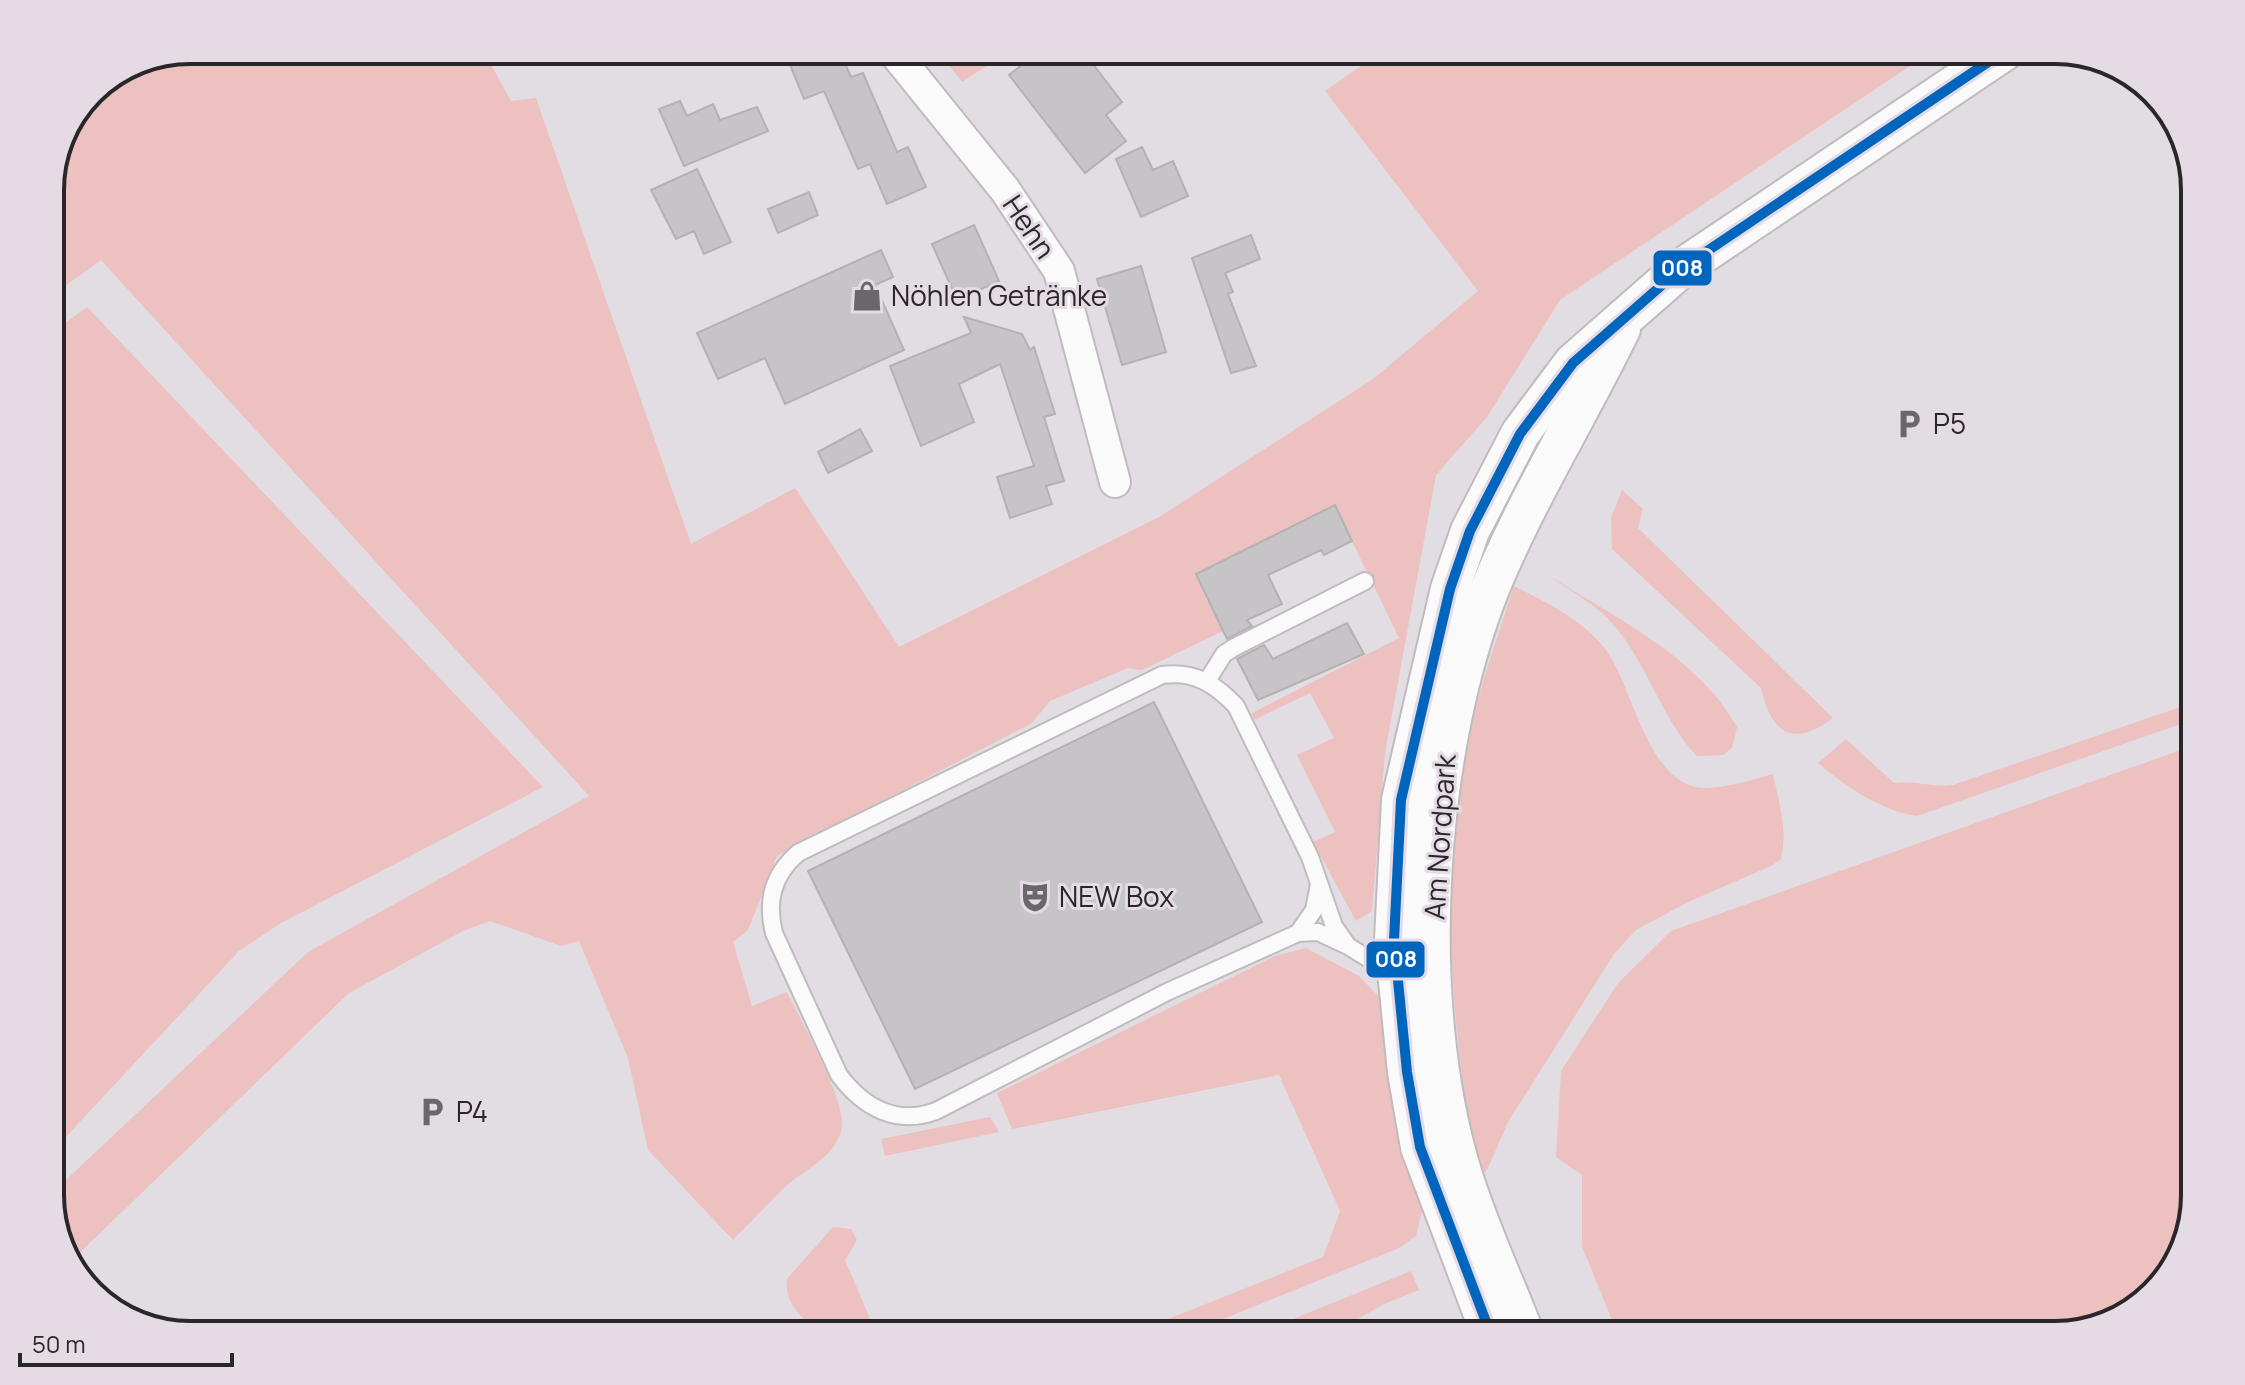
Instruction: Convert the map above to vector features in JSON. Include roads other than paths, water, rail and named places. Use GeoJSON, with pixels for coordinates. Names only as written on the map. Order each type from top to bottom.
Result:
{"type":"FeatureCollection","features":[{"type":"Feature","properties":{"kind":"street","name":"Hehn"},"geometry":{"type":"LineString","coordinates":[[903,64],[1005,190],[1059,271],[1115,482]]}},
{"type":"Feature","properties":{"kind":"street","name":"Am Nordpark"},"geometry":{"type":"LineString","coordinates":[[1486,1321],[1420,1147],[1407,1072],[1394,940],[1401,800],[1446,603],[1470,531],[1520,434],[1573,363],[1679,270],[1985,64]]}},
{"type":"Feature","properties":{"kind":"street","name":"Am Nordpark"},"geometry":{"type":"LineString","coordinates":[[1519,1321],[1493,1262],[1461,1169],[1438,1061],[1432,944],[1437,801],[1455,694],[1485,602],[1508,547],[1627,316]]}},
{"type":"Feature","properties":{"kind":"lane"},"geometry":{"type":"LineString","coordinates":[[1207,681],[1224,654],[1233,648],[1365,581]]}},
{"type":"Feature","properties":{"kind":"lane"},"geometry":{"type":"LineString","coordinates":[[1348,946],[1334,926],[1310,857],[1236,706],[1207,681],[1176,673],[1162,675],[798,853],[783,867],[776,880],[770,914],[774,933],[839,1075],[852,1093],[869,1107],[888,1114],[922,1116],[1167,992],[1298,933],[1318,932],[1369,959],[1396,968]]}},
{"type":"Feature","properties":{"kind":"lane"},"geometry":{"type":"LineString","coordinates":[[1298,933],[1314,910],[1319,884]]}},
{"type":"Feature","properties":{"kind":"place","name":"Nöhlen Getränke"},"geometry":{"type":"Point","coordinates":[867,296]}},
{"type":"Feature","properties":{"kind":"place","name":"P5"},"geometry":{"type":"Point","coordinates":[1909,424]}},
{"type":"Feature","properties":{"kind":"place","name":"NEW Box"},"geometry":{"type":"Point","coordinates":[1035,897]}},
{"type":"Feature","properties":{"kind":"place","name":"P4"},"geometry":{"type":"Point","coordinates":[432,1112]}}]}
